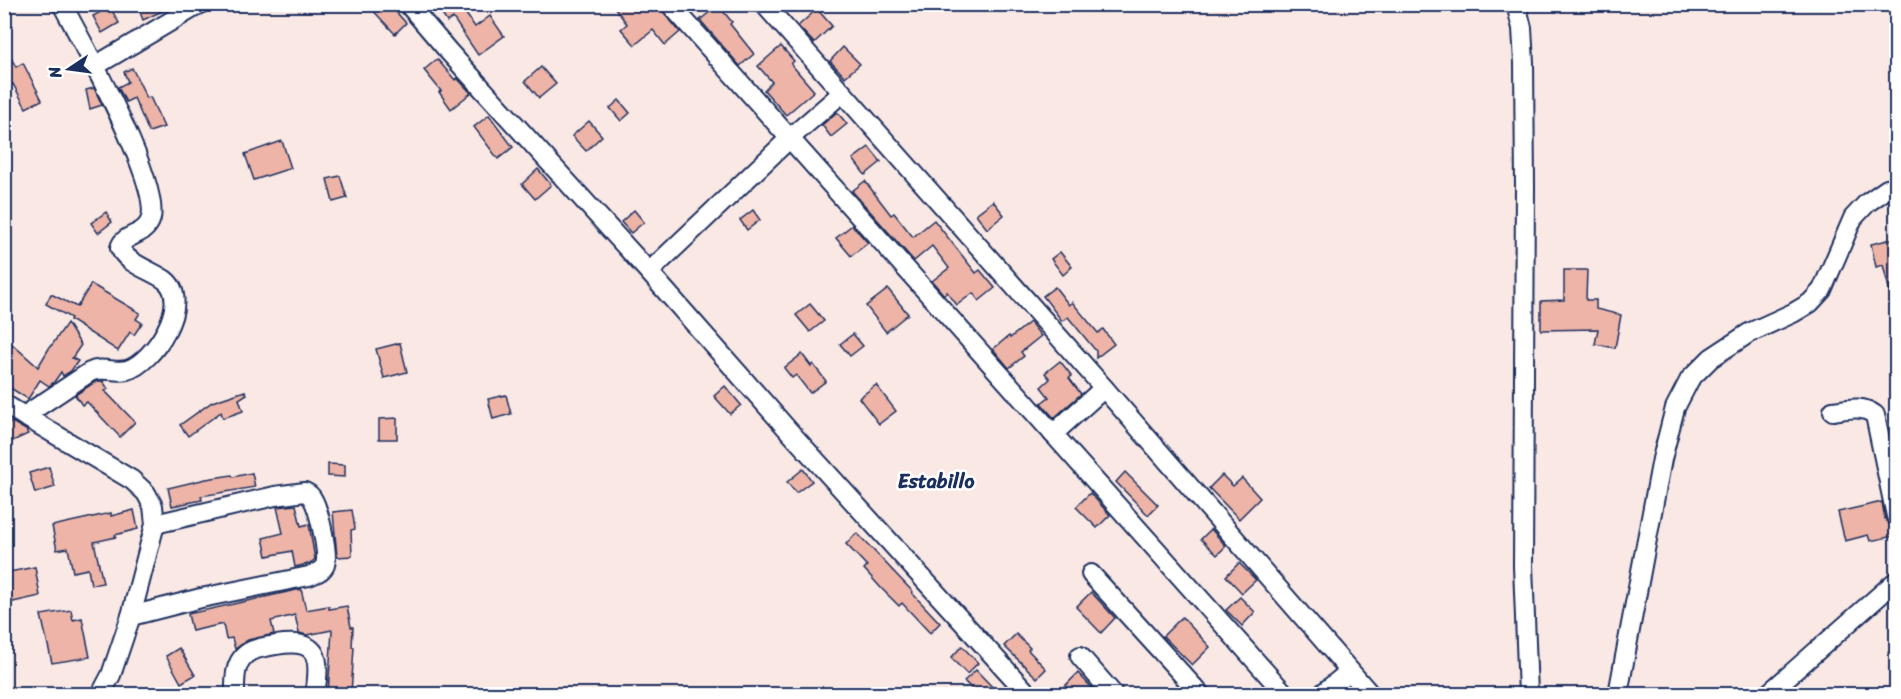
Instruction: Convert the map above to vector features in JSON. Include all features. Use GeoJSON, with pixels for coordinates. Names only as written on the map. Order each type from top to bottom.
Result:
{"type":"FeatureCollection","features":[{"type":"Feature","properties":{"kind":"street"},"geometry":{"type":"LineString","coordinates":[[24,416],[95,369],[129,370],[143,360],[160,342],[172,318],[175,304],[172,290],[166,281],[126,256],[120,248],[124,240],[137,235],[147,227],[152,217],[151,200],[137,156],[95,66],[62,4]]}},
{"type":"Feature","properties":{"kind":"street"},"geometry":{"type":"LineString","coordinates":[[95,66],[200,4]]}},
{"type":"Feature","properties":{"kind":"street"},"geometry":{"type":"LineString","coordinates":[[408,4],[789,431],[1028,694]]}},
{"type":"Feature","properties":{"kind":"street"},"geometry":{"type":"LineString","coordinates":[[670,4],[1285,694]]}},
{"type":"Feature","properties":{"kind":"street"},"geometry":{"type":"LineString","coordinates":[[764,4],[1104,388],[1370,694]]}},
{"type":"Feature","properties":{"kind":"street"},"geometry":{"type":"LineString","coordinates":[[1516,4],[1522,28],[1524,63],[1523,566],[1528,694]]}},
{"type":"Feature","properties":{"kind":"street"},"geometry":{"type":"LineString","coordinates":[[649,272],[790,138],[842,93]]}},
{"type":"Feature","properties":{"kind":"street"},"geometry":{"type":"LineString","coordinates":[[1618,694],[1662,459],[1675,408],[1690,379],[1710,358],[1749,333],[1810,303],[1822,290],[1852,218],[1867,203],[1887,189],[1896,187]]}},
{"type":"Feature","properties":{"kind":"street"},"geometry":{"type":"LineString","coordinates":[[1053,434],[1104,388]]}},
{"type":"Feature","properties":{"kind":"street"},"geometry":{"type":"LineString","coordinates":[[4,404],[132,480],[146,493],[153,506],[155,524],[131,616],[111,675],[101,694]]}},
{"type":"Feature","properties":{"kind":"street"},"geometry":{"type":"LineString","coordinates":[[1833,411],[1860,408],[1869,410],[1875,415],[1896,516]]}},
{"type":"Feature","properties":{"kind":"street"},"geometry":{"type":"LineString","coordinates":[[131,616],[201,598],[309,576],[320,572],[325,565],[325,549],[316,509],[312,497],[305,492],[275,496],[155,524]]}},
{"type":"Feature","properties":{"kind":"street"},"geometry":{"type":"LineString","coordinates":[[1091,574],[1200,694]]}},
{"type":"Feature","properties":{"kind":"street"},"geometry":{"type":"LineString","coordinates":[[1768,694],[1896,581]]}},
{"type":"Feature","properties":{"kind":"street"},"geometry":{"type":"LineString","coordinates":[[235,694],[236,674],[245,654],[293,643],[304,644],[313,651],[317,666],[315,694]]}},
{"type":"Feature","properties":{"kind":"street"},"geometry":{"type":"LineString","coordinates":[[1080,656],[1113,694]]}},
{"type":"Feature","properties":{"kind":"street"},"geometry":{"type":"LineString","coordinates":[[1322,694],[1350,671]]}},
{"type":"Feature","properties":{"kind":"building"},"geometry":{"type":"Polygon","coordinates":[[[137,4],[177,4],[143,20],[137,4]]]}},
{"type":"Feature","properties":{"kind":"building"},"geometry":{"type":"Polygon","coordinates":[[[367,4],[389,4],[406,23],[395,34],[367,4]]]}},
{"type":"Feature","properties":{"kind":"building"},"geometry":{"type":"Polygon","coordinates":[[[435,4],[472,4],[464,11],[475,27],[490,16],[504,36],[478,55],[453,18],[447,22],[435,4]]]}},
{"type":"Feature","properties":{"kind":"building"},"geometry":{"type":"Polygon","coordinates":[[[612,4],[657,4],[680,32],[665,45],[653,30],[635,45],[621,29],[627,24],[612,4]]]}},
{"type":"Feature","properties":{"kind":"building"},"geometry":{"type":"Polygon","coordinates":[[[718,5],[754,54],[740,66],[700,20],[718,5]]]}},
{"type":"Feature","properties":{"kind":"building"},"geometry":{"type":"Polygon","coordinates":[[[110,7],[119,23],[102,33],[93,16],[110,7]]]}},
{"type":"Feature","properties":{"kind":"building"},"geometry":{"type":"Polygon","coordinates":[[[817,9],[832,26],[814,43],[798,26],[817,9]]]}},
{"type":"Feature","properties":{"kind":"building"},"geometry":{"type":"Polygon","coordinates":[[[4,45],[16,67],[23,63],[42,100],[26,108],[13,84],[7,76],[4,76],[4,45]]]}},
{"type":"Feature","properties":{"kind":"building"},"geometry":{"type":"Polygon","coordinates":[[[781,46],[794,61],[791,64],[814,91],[786,115],[764,90],[772,82],[758,66],[781,46]]]}},
{"type":"Feature","properties":{"kind":"building"},"geometry":{"type":"Polygon","coordinates":[[[843,47],[860,64],[845,77],[830,61],[843,47]]]}},
{"type":"Feature","properties":{"kind":"building"},"geometry":{"type":"Polygon","coordinates":[[[437,59],[455,80],[457,78],[471,93],[451,109],[439,92],[441,91],[424,70],[437,59]]]}},
{"type":"Feature","properties":{"kind":"building"},"geometry":{"type":"Polygon","coordinates":[[[541,67],[556,84],[539,98],[525,81],[541,67]]]}},
{"type":"Feature","properties":{"kind":"building"},"geometry":{"type":"Polygon","coordinates":[[[132,68],[147,98],[150,97],[164,127],[149,132],[134,98],[126,102],[118,87],[128,82],[124,72],[132,68]]]}},
{"type":"Feature","properties":{"kind":"building"},"geometry":{"type":"Polygon","coordinates":[[[94,88],[102,105],[90,109],[86,90],[94,88]]]}},
{"type":"Feature","properties":{"kind":"building"},"geometry":{"type":"Polygon","coordinates":[[[619,100],[630,113],[621,121],[610,108],[619,100]]]}},
{"type":"Feature","properties":{"kind":"building"},"geometry":{"type":"Polygon","coordinates":[[[837,112],[847,124],[831,137],[822,125],[837,112]]]}},
{"type":"Feature","properties":{"kind":"building"},"geometry":{"type":"Polygon","coordinates":[[[489,115],[513,147],[498,159],[474,127],[489,115]]]}},
{"type":"Feature","properties":{"kind":"building"},"geometry":{"type":"Polygon","coordinates":[[[589,121],[602,136],[586,151],[572,136],[589,121]]]}},
{"type":"Feature","properties":{"kind":"building"},"geometry":{"type":"Polygon","coordinates":[[[282,141],[291,168],[254,180],[245,154],[282,141]]]}},
{"type":"Feature","properties":{"kind":"building"},"geometry":{"type":"Polygon","coordinates":[[[869,147],[881,162],[865,175],[853,159],[869,147]]]}},
{"type":"Feature","properties":{"kind":"building"},"geometry":{"type":"Polygon","coordinates":[[[538,169],[551,185],[535,199],[522,184],[538,169]]]}},
{"type":"Feature","properties":{"kind":"building"},"geometry":{"type":"Polygon","coordinates":[[[340,176],[347,198],[333,202],[327,179],[340,176]]]}},
{"type":"Feature","properties":{"kind":"building"},"geometry":{"type":"Polygon","coordinates":[[[865,181],[891,215],[894,213],[913,237],[934,220],[976,273],[980,270],[995,288],[979,301],[973,293],[957,305],[947,292],[944,295],[932,281],[949,268],[932,246],[914,261],[852,191],[865,181]]]}},
{"type":"Feature","properties":{"kind":"building"},"geometry":{"type":"Polygon","coordinates":[[[993,201],[1004,215],[987,229],[976,214],[993,201]]]}},
{"type":"Feature","properties":{"kind":"building"},"geometry":{"type":"Polygon","coordinates":[[[634,210],[644,222],[631,233],[621,222],[634,210]]]}},
{"type":"Feature","properties":{"kind":"building"},"geometry":{"type":"Polygon","coordinates":[[[753,210],[760,220],[747,230],[740,220],[753,210]]]}},
{"type":"Feature","properties":{"kind":"building"},"geometry":{"type":"Polygon","coordinates":[[[106,212],[112,222],[98,233],[91,223],[106,212]]]}},
{"type":"Feature","properties":{"kind":"building"},"geometry":{"type":"Polygon","coordinates":[[[852,225],[868,243],[851,256],[836,238],[852,225]]]}},
{"type":"Feature","properties":{"kind":"building"},"geometry":{"type":"Polygon","coordinates":[[[1896,238],[1896,299],[1892,300],[1883,265],[1876,267],[1871,244],[1896,238]]]}},
{"type":"Feature","properties":{"kind":"building"},"geometry":{"type":"Polygon","coordinates":[[[1060,252],[1072,267],[1063,275],[1051,259],[1060,252]]]}},
{"type":"Feature","properties":{"kind":"building"},"geometry":{"type":"Polygon","coordinates":[[[1564,270],[1587,270],[1586,300],[1596,300],[1596,309],[1621,315],[1615,348],[1595,344],[1598,329],[1541,330],[1541,301],[1564,300],[1564,270]]]}},
{"type":"Feature","properties":{"kind":"building"},"geometry":{"type":"Polygon","coordinates":[[[91,284],[140,313],[136,319],[142,323],[134,335],[130,332],[118,351],[70,320],[71,318],[46,304],[51,294],[77,307],[91,284]]]}},
{"type":"Feature","properties":{"kind":"building"},"geometry":{"type":"Polygon","coordinates":[[[1055,287],[1069,305],[1072,302],[1098,333],[1103,329],[1114,344],[1096,358],[1096,351],[1068,317],[1062,321],[1043,296],[1055,287]]]}},
{"type":"Feature","properties":{"kind":"building"},"geometry":{"type":"Polygon","coordinates":[[[888,289],[908,314],[886,332],[866,306],[888,289]]]}},
{"type":"Feature","properties":{"kind":"building"},"geometry":{"type":"Polygon","coordinates":[[[810,304],[824,321],[810,332],[796,315],[810,304]]]}},
{"type":"Feature","properties":{"kind":"building"},"geometry":{"type":"Polygon","coordinates":[[[1030,322],[1041,336],[1021,352],[1024,356],[1009,368],[993,349],[1030,322]]]}},
{"type":"Feature","properties":{"kind":"building"},"geometry":{"type":"Polygon","coordinates":[[[67,323],[81,345],[72,358],[78,361],[71,371],[63,376],[61,372],[49,386],[40,380],[28,399],[4,384],[4,337],[38,367],[67,323]]]}},
{"type":"Feature","properties":{"kind":"building"},"geometry":{"type":"Polygon","coordinates":[[[853,334],[863,346],[850,356],[840,344],[853,334]]]}},
{"type":"Feature","properties":{"kind":"building"},"geometry":{"type":"Polygon","coordinates":[[[400,343],[407,372],[384,378],[376,349],[400,343]]]}},
{"type":"Feature","properties":{"kind":"building"},"geometry":{"type":"Polygon","coordinates":[[[802,354],[826,381],[810,393],[796,375],[792,378],[784,368],[802,354]]]}},
{"type":"Feature","properties":{"kind":"building"},"geometry":{"type":"Polygon","coordinates":[[[1060,361],[1072,376],[1069,378],[1081,394],[1054,418],[1041,403],[1049,397],[1041,387],[1050,379],[1045,373],[1060,361]]]}},
{"type":"Feature","properties":{"kind":"building"},"geometry":{"type":"Polygon","coordinates":[[[103,381],[108,389],[105,391],[135,422],[120,437],[87,402],[82,405],[75,395],[95,382],[103,381]]]}},
{"type":"Feature","properties":{"kind":"building"},"geometry":{"type":"Polygon","coordinates":[[[876,385],[896,411],[879,424],[859,398],[876,385]]]}},
{"type":"Feature","properties":{"kind":"building"},"geometry":{"type":"Polygon","coordinates":[[[725,386],[741,405],[730,414],[714,396],[725,386]]]}},
{"type":"Feature","properties":{"kind":"building"},"geometry":{"type":"Polygon","coordinates":[[[245,391],[247,394],[239,399],[243,411],[223,418],[221,412],[188,436],[180,425],[212,402],[245,391]]]}},
{"type":"Feature","properties":{"kind":"building"},"geometry":{"type":"Polygon","coordinates":[[[506,395],[511,414],[493,419],[488,399],[506,395]]]}},
{"type":"Feature","properties":{"kind":"building"},"geometry":{"type":"Polygon","coordinates":[[[397,418],[397,439],[379,439],[379,419],[397,418]]]}},
{"type":"Feature","properties":{"kind":"building"},"geometry":{"type":"Polygon","coordinates":[[[12,422],[26,430],[28,434],[4,445],[4,425],[12,422]]]}},
{"type":"Feature","properties":{"kind":"building"},"geometry":{"type":"Polygon","coordinates":[[[328,464],[345,465],[345,477],[328,476],[328,464]]]}},
{"type":"Feature","properties":{"kind":"building"},"geometry":{"type":"Polygon","coordinates":[[[49,467],[55,487],[35,493],[29,473],[49,467]]]}},
{"type":"Feature","properties":{"kind":"building"},"geometry":{"type":"Polygon","coordinates":[[[803,469],[812,481],[796,493],[787,482],[803,469]]]}},
{"type":"Feature","properties":{"kind":"building"},"geometry":{"type":"Polygon","coordinates":[[[1125,472],[1158,505],[1148,515],[1116,482],[1125,472]]]}},
{"type":"Feature","properties":{"kind":"building"},"geometry":{"type":"Polygon","coordinates":[[[252,473],[255,487],[201,496],[202,500],[172,506],[168,488],[206,479],[252,473]]]}},
{"type":"Feature","properties":{"kind":"building"},"geometry":{"type":"Polygon","coordinates":[[[1222,475],[1233,486],[1242,478],[1260,498],[1239,519],[1209,488],[1222,475]]]}},
{"type":"Feature","properties":{"kind":"building"},"geometry":{"type":"Polygon","coordinates":[[[1090,493],[1110,515],[1097,528],[1076,507],[1090,493]]]}},
{"type":"Feature","properties":{"kind":"building"},"geometry":{"type":"Polygon","coordinates":[[[1882,502],[1885,519],[1891,526],[1894,536],[1870,541],[1868,535],[1845,541],[1838,512],[1882,502]]]}},
{"type":"Feature","properties":{"kind":"building"},"geometry":{"type":"Polygon","coordinates":[[[296,505],[301,526],[309,524],[315,559],[311,563],[295,567],[292,551],[267,556],[263,538],[283,533],[277,507],[296,505]]]}},
{"type":"Feature","properties":{"kind":"building"},"geometry":{"type":"Polygon","coordinates":[[[134,510],[138,529],[94,542],[103,583],[91,585],[88,569],[73,572],[68,548],[57,550],[52,526],[134,510]]]}},
{"type":"Feature","properties":{"kind":"building"},"geometry":{"type":"Polygon","coordinates":[[[352,510],[355,529],[351,530],[352,556],[337,557],[333,512],[352,510]]]}},
{"type":"Feature","properties":{"kind":"building"},"geometry":{"type":"Polygon","coordinates":[[[1211,529],[1226,546],[1217,555],[1201,539],[1211,529]]]}},
{"type":"Feature","properties":{"kind":"building"},"geometry":{"type":"Polygon","coordinates":[[[857,533],[940,623],[930,633],[902,603],[899,606],[864,569],[867,566],[846,544],[857,533]]]}},
{"type":"Feature","properties":{"kind":"building"},"geometry":{"type":"Polygon","coordinates":[[[1239,563],[1256,580],[1242,593],[1226,576],[1239,563]]]}},
{"type":"Feature","properties":{"kind":"building"},"geometry":{"type":"Polygon","coordinates":[[[35,567],[40,596],[4,604],[4,573],[35,567]]]}},
{"type":"Feature","properties":{"kind":"building"},"geometry":{"type":"Polygon","coordinates":[[[301,589],[306,610],[347,606],[351,627],[353,627],[352,647],[354,647],[351,694],[328,694],[332,630],[307,635],[299,633],[295,615],[271,621],[274,634],[248,640],[235,649],[232,638],[226,639],[223,624],[192,631],[188,614],[301,589]]]}},
{"type":"Feature","properties":{"kind":"building"},"geometry":{"type":"Polygon","coordinates":[[[1091,592],[1115,618],[1101,633],[1076,607],[1091,592]]]}},
{"type":"Feature","properties":{"kind":"building"},"geometry":{"type":"Polygon","coordinates":[[[1240,597],[1255,612],[1242,626],[1226,610],[1240,597]]]}},
{"type":"Feature","properties":{"kind":"building"},"geometry":{"type":"Polygon","coordinates":[[[71,610],[73,620],[82,618],[90,657],[52,663],[41,615],[71,610]]]}},
{"type":"Feature","properties":{"kind":"building"},"geometry":{"type":"Polygon","coordinates":[[[1182,617],[1210,647],[1192,665],[1163,636],[1182,617]]]}},
{"type":"Feature","properties":{"kind":"building"},"geometry":{"type":"Polygon","coordinates":[[[1016,634],[1046,669],[1037,678],[1004,646],[1016,634]]]}},
{"type":"Feature","properties":{"kind":"building"},"geometry":{"type":"Polygon","coordinates":[[[962,646],[978,663],[967,674],[951,658],[962,646]]]}},
{"type":"Feature","properties":{"kind":"building"},"geometry":{"type":"Polygon","coordinates":[[[179,648],[195,675],[181,683],[166,656],[179,648]]]}},
{"type":"Feature","properties":{"kind":"building"},"geometry":{"type":"Polygon","coordinates":[[[976,670],[999,694],[977,694],[964,681],[976,670]]]}},
{"type":"Feature","properties":{"kind":"building"},"geometry":{"type":"Polygon","coordinates":[[[1078,673],[1092,688],[1085,694],[1072,694],[1064,687],[1078,673]]]}},
{"type":"Feature","properties":{"kind":"district","name":"Estabillo"},"geometry":{"type":"Point","coordinates":[936,481]}}]}
